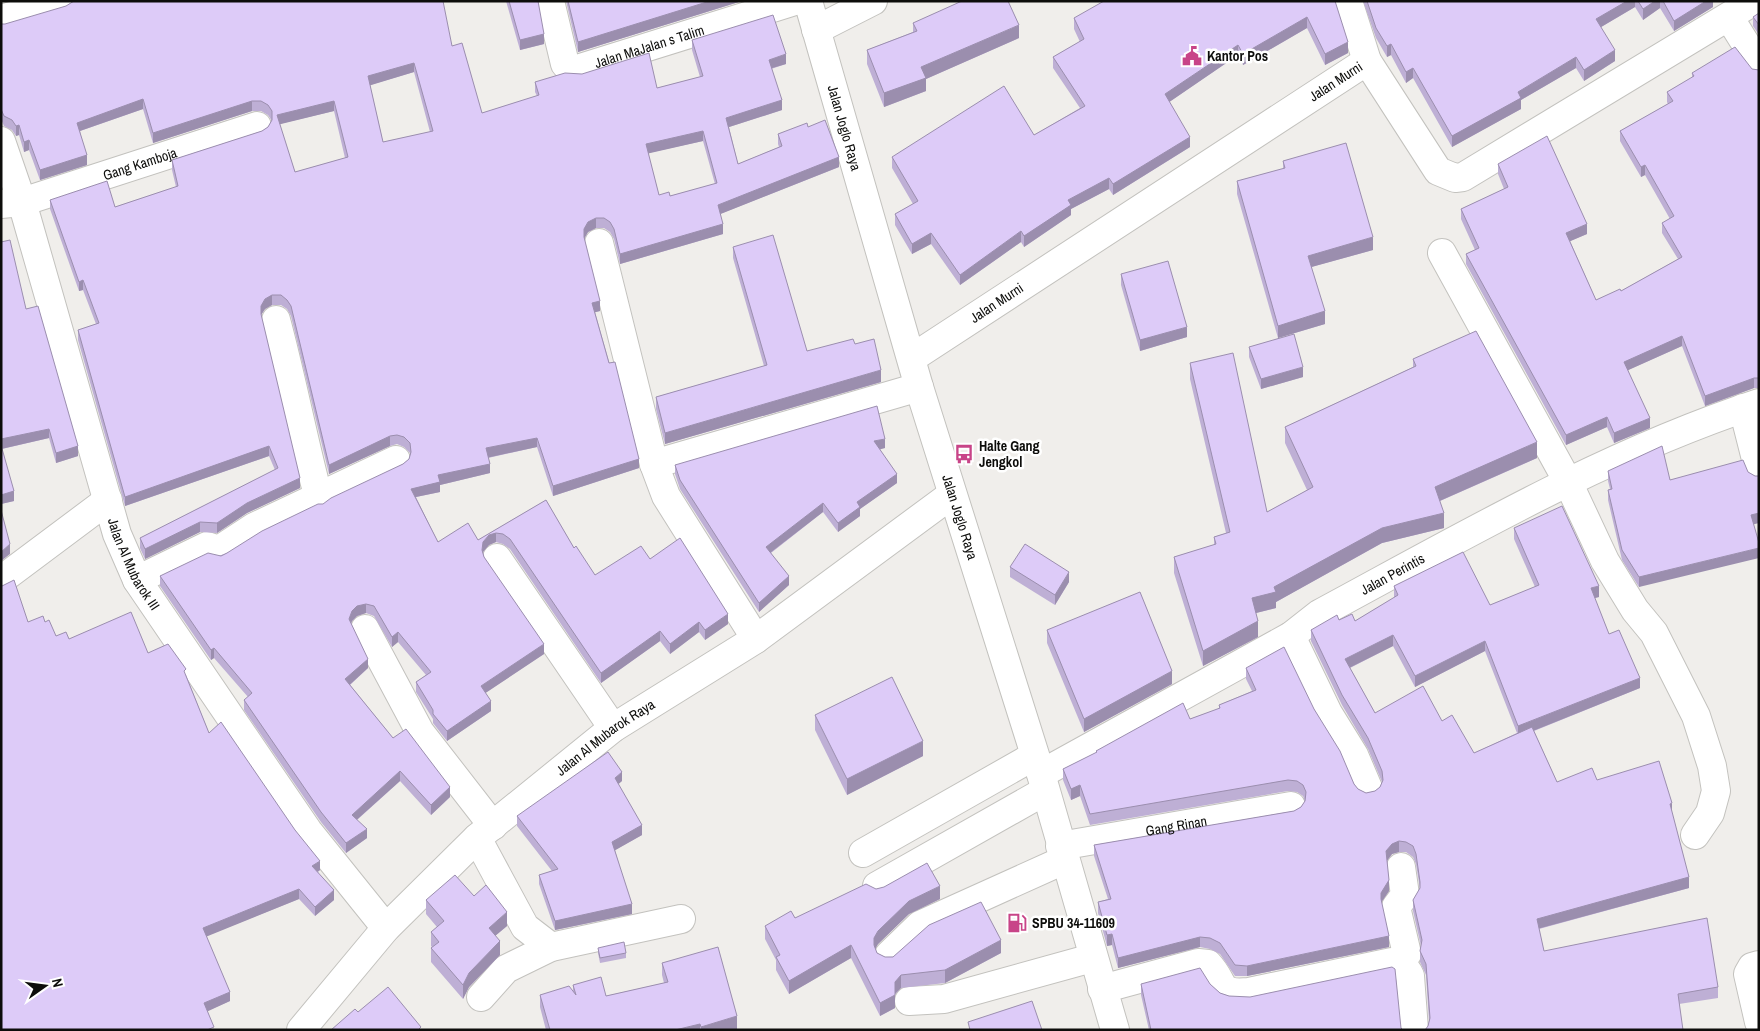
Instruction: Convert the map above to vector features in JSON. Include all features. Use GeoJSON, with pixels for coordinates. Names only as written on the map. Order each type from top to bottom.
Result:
{"type":"FeatureCollection","features":[{"type":"Feature","properties":{"kind":"street"},"geometry":{"type":"LineString","coordinates":[[1,19],[62,1]]}},
{"type":"Feature","properties":{"kind":"street","name":"Jalan MaJalan s Talim"},"geometry":{"type":"LineString","coordinates":[[550,1],[565,64],[568,67],[577,69],[795,1]]}},
{"type":"Feature","properties":{"kind":"street","name":"Jalan Joglo Raya"},"geometry":{"type":"LineString","coordinates":[[808,1],[919,387],[1040,774],[1092,958],[1115,1030]]}},
{"type":"Feature","properties":{"kind":"street"},"geometry":{"type":"LineString","coordinates":[[816,30],[874,1]]}},
{"type":"Feature","properties":{"kind":"street"},"geometry":{"type":"LineString","coordinates":[[1348,1],[1367,61]]}},
{"type":"Feature","properties":{"kind":"street"},"geometry":{"type":"LineString","coordinates":[[1745,6],[1759,65]]}},
{"type":"Feature","properties":{"kind":"street","name":"Jalan Murni"},"geometry":{"type":"LineString","coordinates":[[912,358],[1367,61],[1438,171],[1455,178],[1463,177],[1745,6]]}},
{"type":"Feature","properties":{"kind":"street","name":"Gang Kamboja"},"geometry":{"type":"LineString","coordinates":[[12,203],[257,126]]}},
{"type":"Feature","properties":{"kind":"street","name":"Jalan Al Mubarok III"},"geometry":{"type":"LineString","coordinates":[[1,141],[12,203],[118,534],[137,580],[308,832],[386,928]]}},
{"type":"Feature","properties":{"kind":"street"},"geometry":{"type":"LineString","coordinates":[[599,243],[654,464],[666,496],[756,639]]}},
{"type":"Feature","properties":{"kind":"street"},"geometry":{"type":"LineString","coordinates":[[1442,253],[1568,482],[1605,561],[1636,610],[1654,634],[1696,716],[1712,766],[1716,791],[1710,813],[1695,835]]}},
{"type":"Feature","properties":{"kind":"street"},"geometry":{"type":"LineString","coordinates":[[276,320],[293,381],[303,438],[319,499]]}},
{"type":"Feature","properties":{"kind":"street"},"geometry":{"type":"LineString","coordinates":[[654,464],[919,387]]}},
{"type":"Feature","properties":{"kind":"street"},"geometry":{"type":"LineString","coordinates":[[1751,406],[1759,471]]}},
{"type":"Feature","properties":{"kind":"street","name":"Jalan Perintis"},"geometry":{"type":"LineString","coordinates":[[1040,774],[1291,636],[1319,614],[1568,482],[1664,438],[1751,406]]}},
{"type":"Feature","properties":{"kind":"street"},"geometry":{"type":"LineString","coordinates":[[137,580],[207,546],[219,550],[254,527],[319,499],[396,460]]}},
{"type":"Feature","properties":{"kind":"street","name":"Jalan Al Mubarok Raya"},"geometry":{"type":"LineString","coordinates":[[301,1030],[386,928],[485,832],[613,728],[756,639],[952,494]]}},
{"type":"Feature","properties":{"kind":"street"},"geometry":{"type":"LineString","coordinates":[[1,580],[108,500]]}},
{"type":"Feature","properties":{"kind":"street"},"geometry":{"type":"LineString","coordinates":[[497,558],[613,728]]}},
{"type":"Feature","properties":{"kind":"street"},"geometry":{"type":"LineString","coordinates":[[365,629],[420,732],[485,832],[525,927],[551,947]]}},
{"type":"Feature","properties":{"kind":"street"},"geometry":{"type":"LineString","coordinates":[[1291,636],[1328,712],[1354,755],[1368,788]]}},
{"type":"Feature","properties":{"kind":"street"},"geometry":{"type":"LineString","coordinates":[[863,853],[1040,774]]}},
{"type":"Feature","properties":{"kind":"street"},"geometry":{"type":"LineString","coordinates":[[877,886],[1040,774]]}},
{"type":"Feature","properties":{"kind":"street","name":"Gang Rinan"},"geometry":{"type":"LineString","coordinates":[[889,955],[920,925],[1062,853],[1291,806]]}},
{"type":"Feature","properties":{"kind":"street"},"geometry":{"type":"LineString","coordinates":[[1399,963],[1407,954],[1396,907],[1405,895],[1401,868]]}},
{"type":"Feature","properties":{"kind":"street"},"geometry":{"type":"LineString","coordinates":[[481,997],[506,968],[551,947],[681,919]]}},
{"type":"Feature","properties":{"kind":"street"},"geometry":{"type":"LineString","coordinates":[[909,1001],[944,999],[1092,958]]}},
{"type":"Feature","properties":{"kind":"street"},"geometry":{"type":"LineString","coordinates":[[1102,989],[1198,963],[1208,964],[1216,972],[1223,988],[1233,994],[1392,962],[1399,963],[1410,976],[1414,1030]]}},
{"type":"Feature","properties":{"kind":"street"},"geometry":{"type":"LineString","coordinates":[[1759,965],[1752,967],[1748,974],[1759,1022]]}},
{"type":"Feature","properties":{"kind":"building"},"geometry":{"type":"Polygon","coordinates":[[[74,1],[443,1],[452,46],[462,43],[482,113],[539,95],[535,82],[565,73],[582,74],[649,53],[657,88],[703,76],[692,40],[773,15],[786,54],[769,60],[782,100],[726,118],[738,164],[782,146],[778,134],[807,123],[808,127],[825,120],[839,157],[718,205],[723,224],[620,254],[614,229],[610,222],[604,218],[596,218],[588,222],[584,229],[584,237],[600,301],[592,303],[609,363],[615,362],[639,459],[553,486],[537,438],[486,448],[490,464],[438,475],[440,482],[411,489],[438,542],[468,523],[478,540],[546,500],[574,548],[576,546],[595,575],[641,546],[650,559],[680,538],[728,614],[705,630],[699,622],[670,644],[660,631],[601,673],[510,539],[503,534],[489,535],[483,542],[482,550],[484,557],[544,644],[481,686],[491,701],[447,731],[433,714],[433,710],[416,682],[431,672],[398,632],[392,637],[374,606],[366,604],[357,606],[352,611],[349,619],[368,659],[345,679],[393,738],[406,729],[450,787],[431,805],[400,771],[352,815],[367,829],[346,843],[321,812],[244,700],[252,693],[214,648],[211,650],[160,576],[208,553],[221,556],[262,531],[318,504],[323,504],[331,498],[403,464],[409,459],[411,452],[410,443],[404,437],[390,436],[329,465],[291,306],[281,295],[272,295],[265,299],[261,306],[261,314],[300,478],[247,503],[217,523],[200,522],[145,549],[140,538],[278,468],[269,446],[125,497],[78,330],[99,323],[83,280],[79,282],[50,200],[107,181],[115,207],[178,186],[172,160],[262,131],[268,127],[272,120],[272,111],[268,105],[261,101],[252,101],[153,133],[143,99],[77,123],[87,155],[40,170],[29,140],[24,142],[19,125],[16,126],[12,120],[4,116],[1,109],[1,24],[66,6],[74,1]],[[414,63],[368,76],[383,142],[433,131],[414,63]],[[334,101],[277,115],[295,172],[348,157],[334,101]],[[703,131],[646,144],[659,195],[669,192],[670,196],[717,183],[703,131]]]}},
{"type":"Feature","properties":{"kind":"building"},"geometry":{"type":"Polygon","coordinates":[[[509,1],[538,1],[544,34],[520,40],[509,1]]]}},
{"type":"Feature","properties":{"kind":"building"},"geometry":{"type":"Polygon","coordinates":[[[568,1],[710,1],[578,42],[568,1]]]}},
{"type":"Feature","properties":{"kind":"building"},"geometry":{"type":"Polygon","coordinates":[[[962,1],[1008,1],[1019,25],[921,67],[926,78],[884,93],[867,50],[917,31],[913,23],[962,1]]]}},
{"type":"Feature","properties":{"kind":"building"},"geometry":{"type":"Polygon","coordinates":[[[1104,1],[1335,1],[1348,42],[1325,54],[1307,17],[1243,54],[1238,45],[1165,94],[1190,137],[1113,184],[1109,178],[1068,200],[1071,205],[1024,236],[1021,231],[960,275],[931,233],[912,244],[895,214],[918,201],[892,157],[1004,86],[1034,135],[1085,106],[1053,57],[1084,39],[1074,18],[1104,1]]]}},
{"type":"Feature","properties":{"kind":"building"},"geometry":{"type":"Polygon","coordinates":[[[1367,1],[1627,1],[1596,19],[1615,50],[1584,70],[1576,57],[1518,92],[1521,98],[1452,136],[1413,68],[1406,72],[1391,44],[1387,46],[1376,28],[1367,1]]]}},
{"type":"Feature","properties":{"kind":"building"},"geometry":{"type":"Polygon","coordinates":[[[1638,1],[1655,1],[1643,9],[1638,1]]]}},
{"type":"Feature","properties":{"kind":"building"},"geometry":{"type":"Polygon","coordinates":[[[1663,1],[1706,1],[1674,21],[1663,1]]]}},
{"type":"Feature","properties":{"kind":"building"},"geometry":{"type":"Polygon","coordinates":[[[1759,13],[1759,25],[1753,17],[1759,13]]]}},
{"type":"Feature","properties":{"kind":"building"},"geometry":{"type":"Polygon","coordinates":[[[1735,47],[1752,69],[1759,70],[1759,378],[1754,378],[1705,396],[1682,336],[1624,362],[1650,418],[1614,433],[1607,417],[1566,435],[1466,254],[1479,248],[1461,209],[1508,187],[1498,164],[1547,136],[1587,224],[1566,233],[1596,300],[1620,289],[1621,291],[1682,257],[1662,223],[1674,216],[1645,165],[1641,167],[1620,131],[1673,101],[1667,92],[1694,76],[1692,73],[1735,47]]]}},
{"type":"Feature","properties":{"kind":"building"},"geometry":{"type":"Polygon","coordinates":[[[1346,143],[1373,237],[1308,256],[1325,311],[1278,326],[1237,181],[1285,168],[1283,161],[1346,143]]]}},
{"type":"Feature","properties":{"kind":"building"},"geometry":{"type":"Polygon","coordinates":[[[773,235],[807,351],[853,339],[855,344],[874,339],[881,370],[665,433],[656,397],[767,365],[733,247],[773,235]]]}},
{"type":"Feature","properties":{"kind":"building"},"geometry":{"type":"Polygon","coordinates":[[[10,240],[26,309],[38,306],[78,446],[56,453],[49,429],[1,439],[1,242],[10,240]]]}},
{"type":"Feature","properties":{"kind":"building"},"geometry":{"type":"Polygon","coordinates":[[[1168,261],[1187,327],[1140,340],[1121,274],[1168,261]]]}},
{"type":"Feature","properties":{"kind":"building"},"geometry":{"type":"Polygon","coordinates":[[[1476,331],[1537,442],[1435,487],[1444,513],[1382,528],[1274,587],[1276,592],[1252,598],[1258,621],[1203,651],[1174,557],[1216,544],[1214,537],[1230,532],[1190,363],[1233,353],[1267,512],[1313,487],[1285,427],[1416,366],[1413,359],[1476,331]]]}},
{"type":"Feature","properties":{"kind":"building"},"geometry":{"type":"Polygon","coordinates":[[[1294,334],[1303,367],[1261,379],[1249,347],[1294,334]]]}},
{"type":"Feature","properties":{"kind":"building"},"geometry":{"type":"Polygon","coordinates":[[[877,406],[885,439],[874,441],[897,474],[857,502],[860,507],[838,523],[823,503],[766,547],[789,576],[759,603],[680,480],[675,465],[877,406]]]}},
{"type":"Feature","properties":{"kind":"building"},"geometry":{"type":"Polygon","coordinates":[[[1,445],[14,491],[1,495],[1,445]]]}},
{"type":"Feature","properties":{"kind":"building"},"geometry":{"type":"Polygon","coordinates":[[[1662,446],[1670,480],[1743,460],[1748,472],[1759,476],[1759,513],[1751,515],[1759,548],[1639,577],[1622,550],[1608,490],[1612,489],[1608,471],[1662,446]]]}},
{"type":"Feature","properties":{"kind":"building"},"geometry":{"type":"Polygon","coordinates":[[[1562,506],[1599,586],[1591,588],[1609,634],[1619,630],[1640,678],[1518,726],[1485,641],[1415,676],[1393,635],[1345,659],[1375,713],[1423,686],[1442,721],[1452,715],[1474,753],[1532,727],[1557,782],[1592,768],[1597,780],[1659,761],[1672,803],[1670,804],[1689,877],[1537,919],[1544,951],[1707,918],[1718,987],[1678,994],[1683,1030],[1425,1030],[1430,1018],[1426,964],[1420,951],[1422,940],[1413,900],[1420,888],[1420,882],[1413,846],[1399,841],[1392,844],[1386,851],[1389,880],[1381,893],[1389,936],[1247,966],[1235,965],[1220,943],[1210,938],[1200,937],[1118,958],[1112,934],[1107,935],[1098,902],[1111,899],[1094,845],[1294,811],[1301,807],[1305,801],[1306,792],[1303,785],[1297,781],[1288,780],[1090,814],[1080,785],[1071,789],[1063,769],[1183,703],[1190,719],[1220,708],[1219,705],[1256,690],[1246,668],[1284,647],[1314,709],[1340,751],[1354,784],[1358,789],[1366,793],[1375,791],[1380,787],[1383,780],[1382,771],[1368,738],[1342,695],[1311,630],[1337,615],[1339,620],[1352,614],[1355,621],[1398,595],[1394,586],[1463,552],[1490,605],[1539,585],[1514,528],[1562,506]]]}},
{"type":"Feature","properties":{"kind":"building"},"geometry":{"type":"Polygon","coordinates":[[[1,510],[10,544],[1,552],[1,510]]]}},
{"type":"Feature","properties":{"kind":"building"},"geometry":{"type":"Polygon","coordinates":[[[1025,544],[1069,572],[1055,595],[1010,567],[1025,544]]]}},
{"type":"Feature","properties":{"kind":"building"},"geometry":{"type":"Polygon","coordinates":[[[14,580],[28,622],[43,616],[45,622],[49,620],[56,636],[66,632],[69,639],[131,612],[148,653],[168,644],[186,669],[184,671],[209,733],[221,722],[295,830],[320,861],[312,866],[334,890],[315,907],[299,889],[203,928],[230,992],[204,1003],[214,1027],[207,1030],[1,1030],[1,586],[14,580]]]}},
{"type":"Feature","properties":{"kind":"building"},"geometry":{"type":"Polygon","coordinates":[[[1140,592],[1172,671],[1084,719],[1047,630],[1140,592]]]}},
{"type":"Feature","properties":{"kind":"building"},"geometry":{"type":"Polygon","coordinates":[[[892,677],[923,741],[847,779],[815,715],[892,677]]]}},
{"type":"Feature","properties":{"kind":"building"},"geometry":{"type":"Polygon","coordinates":[[[608,752],[622,772],[615,778],[642,825],[612,842],[632,904],[555,921],[539,875],[558,869],[517,816],[608,752]]]}},
{"type":"Feature","properties":{"kind":"building"},"geometry":{"type":"Polygon","coordinates":[[[927,863],[940,886],[909,901],[878,931],[874,938],[877,953],[885,957],[893,957],[929,925],[981,902],[1001,940],[945,970],[901,975],[895,982],[895,995],[880,1003],[851,945],[789,981],[776,957],[780,955],[765,926],[791,911],[795,918],[866,884],[876,889],[884,887],[927,863]]]}},
{"type":"Feature","properties":{"kind":"building"},"geometry":{"type":"Polygon","coordinates":[[[455,875],[474,896],[486,885],[507,912],[489,928],[500,941],[469,973],[463,985],[431,948],[439,942],[431,932],[444,921],[426,900],[455,875]]]}},
{"type":"Feature","properties":{"kind":"building"},"geometry":{"type":"Polygon","coordinates":[[[624,942],[626,953],[600,958],[598,948],[624,942]]]}},
{"type":"Feature","properties":{"kind":"building"},"geometry":{"type":"Polygon","coordinates":[[[718,947],[737,1016],[701,1027],[700,1024],[675,1030],[550,1030],[540,995],[569,986],[576,995],[573,985],[601,977],[606,996],[668,982],[662,963],[718,947]]]}},
{"type":"Feature","properties":{"kind":"building"},"geometry":{"type":"Polygon","coordinates":[[[1392,967],[1395,969],[1401,1028],[1403,1030],[1151,1030],[1141,984],[1200,968],[1210,984],[1220,993],[1229,996],[1250,997],[1392,967]]]}},
{"type":"Feature","properties":{"kind":"building"},"geometry":{"type":"Polygon","coordinates":[[[388,987],[421,1027],[418,1030],[331,1030],[355,1009],[358,1012],[388,987]]]}},
{"type":"Feature","properties":{"kind":"building"},"geometry":{"type":"Polygon","coordinates":[[[1032,1001],[1042,1030],[970,1030],[968,1022],[1032,1001]]]}},
{"type":"Feature","properties":{"kind":"place","name":"Kantor Pos"},"geometry":{"type":"Point","coordinates":[1192,56]}},
{"type":"Feature","properties":{"kind":"place","name":"Halte Gang Jengkol"},"geometry":{"type":"Point","coordinates":[964,454]}},
{"type":"Feature","properties":{"kind":"place","name":"SPBU 34-11609"},"geometry":{"type":"Point","coordinates":[1017,923]}}]}
